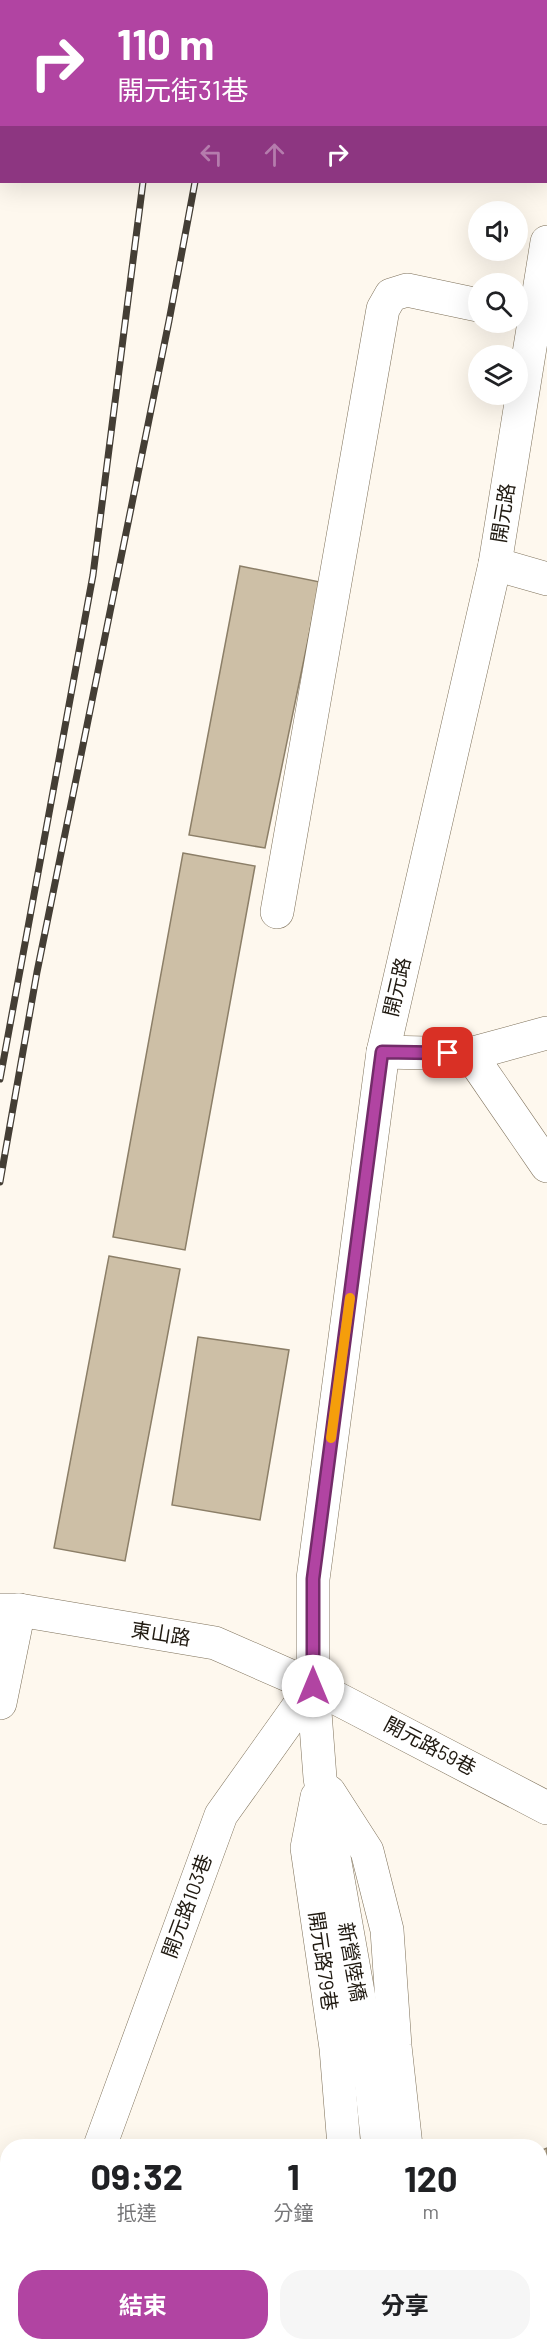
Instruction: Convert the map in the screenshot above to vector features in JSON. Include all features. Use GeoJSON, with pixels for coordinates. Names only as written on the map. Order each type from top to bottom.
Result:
{"type":"FeatureCollection","features":[{"type":"Feature","properties":{"kind":"street","name":"開元路"},"geometry":{"type":"LineString","coordinates":[[528,305],[547,242]]}},
{"type":"Feature","properties":{"kind":"street"},"geometry":{"type":"LineString","coordinates":[[277,912],[383,309],[391,295],[407,290],[468,303]]}},
{"type":"Feature","properties":{"kind":"street","name":"開元路"},"geometry":{"type":"LineString","coordinates":[[320,1778],[313,1686],[313,1579],[382,1052],[495,564],[523,333]]}},
{"type":"Feature","properties":{"kind":"street"},"geometry":{"type":"LineString","coordinates":[[495,564],[547,579]]}},
{"type":"Feature","properties":{"kind":"street"},"geometry":{"type":"LineString","coordinates":[[382,1052],[470,1054],[547,1033]]}},
{"type":"Feature","properties":{"kind":"street"},"geometry":{"type":"LineString","coordinates":[[470,1054],[547,1166]]}},
{"type":"Feature","properties":{"kind":"street"},"geometry":{"type":"LineString","coordinates":[[0,1703],[10,1610]]}},
{"type":"Feature","properties":{"kind":"street","name":"東山路"},"geometry":{"type":"LineString","coordinates":[[10,1610],[215,1643],[313,1686]]}},
{"type":"Feature","properties":{"kind":"street","name":"開元路59巷"},"geometry":{"type":"LineString","coordinates":[[313,1686],[547,1808]]}},
{"type":"Feature","properties":{"kind":"street","name":"開元路103巷"},"geometry":{"type":"LineString","coordinates":[[103,2139],[220,1815],[313,1686]]}},
{"type":"Feature","properties":{"kind":"street"},"geometry":{"type":"LineString","coordinates":[[320,1778],[367,1851],[387,1930],[395,2046],[405,2139]]}},
{"type":"Feature","properties":{"kind":"street","name":"開元路79巷"},"geometry":{"type":"LineString","coordinates":[[320,1778],[307,1848],[336,2048],[343,2139]]}},
{"type":"Feature","properties":{"kind":"street","name":"新營陸橋"},"geometry":{"type":"LineString","coordinates":[[320,1778],[367,2043],[377,2139]]}},
{"type":"Feature","properties":{"kind":"building"},"geometry":{"type":"Polygon","coordinates":[[[240,566],[320,582],[265,848],[189,835],[240,566]]]}},
{"type":"Feature","properties":{"kind":"building"},"geometry":{"type":"Polygon","coordinates":[[[183,853],[255,866],[185,1250],[113,1237],[183,853]]]}},
{"type":"Feature","properties":{"kind":"building"},"geometry":{"type":"Polygon","coordinates":[[[109,1256],[180,1269],[125,1561],[54,1548],[109,1256]]]}},
{"type":"Feature","properties":{"kind":"building"},"geometry":{"type":"Polygon","coordinates":[[[198,1337],[289,1350],[260,1520],[172,1505],[198,1337]]]}},
{"type":"Feature","properties":{"kind":"railway"},"geometry":{"type":"LineString","coordinates":[[0,1079],[93,575],[143,183]]}},
{"type":"Feature","properties":{"kind":"railway"},"geometry":{"type":"LineString","coordinates":[[0,1182],[37,972],[195,183]]}},
{"type":"Feature","properties":{"kind":"slow traffic"},"geometry":{"type":"LineString","coordinates":[[331,1438],[350,1298]]}},
{"type":"Feature","properties":{"kind":"route"},"geometry":{"type":"LineString","coordinates":[[313,1686],[313,1579],[382,1052],[448,1053]]}}]}
